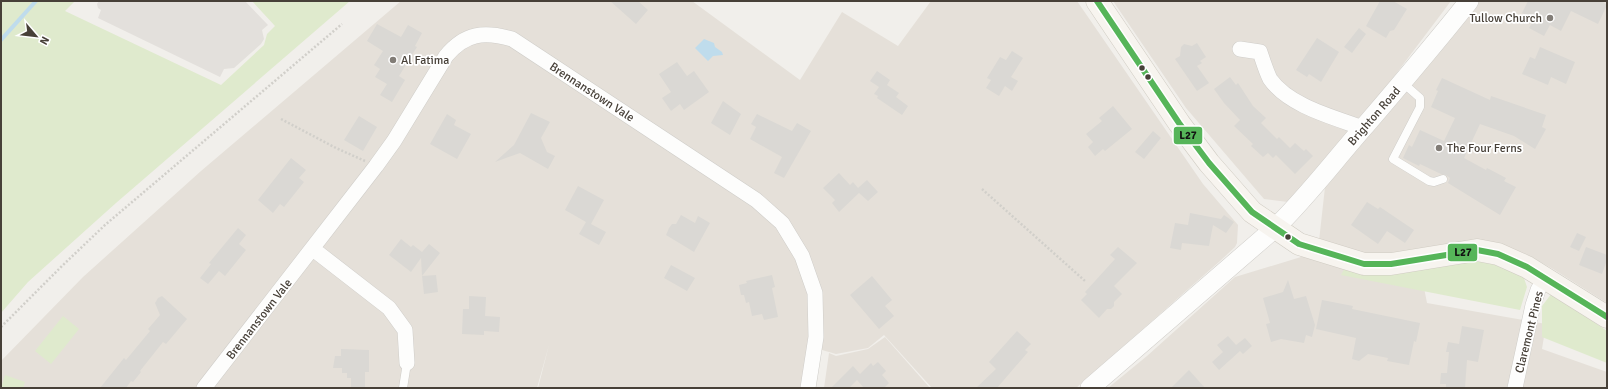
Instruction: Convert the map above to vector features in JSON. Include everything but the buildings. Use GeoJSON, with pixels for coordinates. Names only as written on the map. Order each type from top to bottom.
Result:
{"type":"FeatureCollection","features":[{"type":"Feature","properties":{"kind":"main road"},"geometry":{"type":"LineString","coordinates":[[1097,1],[1179,123],[1209,163],[1252,212],[1299,244],[1364,264],[1391,264],[1477,250],[1498,254],[1528,267],[1607,316]]}},
{"type":"Feature","properties":{"kind":"street","name":"Brighton Road"},"geometry":{"type":"LineString","coordinates":[[1090,388],[1276,228],[1300,204],[1363,128],[1403,83],[1469,1]]}},
{"type":"Feature","properties":{"kind":"street","name":"Brennanstown Vale"},"geometry":{"type":"LineString","coordinates":[[204,388],[376,166],[394,141],[446,56],[454,46],[470,38],[489,34],[512,39],[756,200],[782,223],[802,256],[815,293],[816,337],[808,388]]}},
{"type":"Feature","properties":{"kind":"street"},"geometry":{"type":"LineString","coordinates":[[1240,49],[1260,52],[1270,78],[1284,94],[1323,114],[1363,128]]}},
{"type":"Feature","properties":{"kind":"street"},"geometry":{"type":"LineString","coordinates":[[313,249],[389,308],[405,330],[407,363]]}},
{"type":"Feature","properties":{"kind":"street","name":"Claremont Pines"},"geometry":{"type":"LineString","coordinates":[[1515,388],[1533,305],[1538,290],[1545,277]]}},
{"type":"Feature","properties":{"kind":"lane"},"geometry":{"type":"LineString","coordinates":[[1403,83],[1420,98],[1420,107],[1392,159],[1429,181],[1434,182],[1443,179]]}},
{"type":"Feature","properties":{"kind":"lane"},"geometry":{"type":"LineString","coordinates":[[403,388],[407,363]]}},
{"type":"Feature","properties":{"kind":"path"},"geometry":{"type":"LineString","coordinates":[[1,327],[105,225],[342,24]]}},
{"type":"Feature","properties":{"kind":"path"},"geometry":{"type":"LineString","coordinates":[[280,119],[336,148],[376,166]]}},
{"type":"Feature","properties":{"kind":"path"},"geometry":{"type":"LineString","coordinates":[[982,189],[1084,281]]}},
{"type":"Feature","properties":{"kind":"shaded area"},"geometry":{"type":"Polygon","coordinates":[[[99,1],[245,1],[268,25],[262,30],[264,39],[261,44],[234,68],[224,69],[220,77],[98,18],[101,10],[98,8],[97,4],[99,1]]]}},
{"type":"Feature","properties":{"kind":"shaded area"},"geometry":{"type":"Polygon","coordinates":[[[401,1],[692,1],[800,80],[842,12],[898,46],[931,1],[1077,1],[1203,184],[1238,225],[1237,243],[1235,247],[1220,261],[1076,388],[932,388],[884,335],[868,348],[836,354],[808,346],[802,388],[538,388],[549,345],[537,388],[1,388],[1,361],[83,277],[201,171],[401,1]]]}},
{"type":"Feature","properties":{"kind":"shaded area"},"geometry":{"type":"Polygon","coordinates":[[[1113,1],[1451,1],[1334,156],[1288,202],[1264,199],[1186,108],[1113,1]]]}},
{"type":"Feature","properties":{"kind":"shaded area"},"geometry":{"type":"Polygon","coordinates":[[[1471,1],[1607,1],[1607,303],[1528,255],[1506,247],[1418,257],[1427,303],[1546,324],[1542,349],[1607,372],[1607,388],[1108,388],[1147,356],[1235,277],[1301,257],[1319,241],[1325,187],[1471,1]]]}},
{"type":"Feature","properties":{"kind":"shaded area"},"geometry":{"type":"Polygon","coordinates":[[[885,337],[930,388],[824,388],[829,353],[836,356],[868,349],[885,337]]]}},
{"type":"Feature","properties":{"kind":"green space"},"geometry":{"type":"Polygon","coordinates":[[[1,1],[75,1],[65,11],[221,85],[264,45],[267,34],[275,26],[252,1],[350,1],[116,203],[28,282],[1,313],[1,1]]]}},
{"type":"Feature","properties":{"kind":"green space"},"geometry":{"type":"Polygon","coordinates":[[[1487,255],[1520,266],[1527,287],[1520,310],[1341,275],[1347,264],[1487,255]]]}},
{"type":"Feature","properties":{"kind":"green space"},"geometry":{"type":"Polygon","coordinates":[[[1552,293],[1607,331],[1607,363],[1542,337],[1542,306],[1552,293]]]}},
{"type":"Feature","properties":{"kind":"green space"},"geometry":{"type":"Polygon","coordinates":[[[63,316],[79,329],[51,364],[35,351],[63,316]]]}},
{"type":"Feature","properties":{"kind":"green space"},"geometry":{"type":"Polygon","coordinates":[[[5,375],[25,382],[23,388],[1,388],[5,375]]]}},
{"type":"Feature","properties":{"kind":"water"},"geometry":{"type":"Polygon","coordinates":[[[704,39],[714,43],[715,47],[722,52],[723,55],[713,56],[708,61],[695,48],[704,39]]]}},
{"type":"Feature","properties":{"kind":"waterway"},"geometry":{"type":"LineString","coordinates":[[1,40],[36,1]]}},
{"type":"Feature","properties":{"kind":"transit line","name":"L27"},"geometry":{"type":"LineString","coordinates":[[1097,1],[1179,123],[1209,163],[1252,212],[1299,244],[1364,264],[1391,264],[1477,250],[1498,254],[1527,267],[1607,317]]}},
{"type":"Feature","properties":{"kind":"place","name":"Tullow Church"},"geometry":{"type":"Point","coordinates":[1550,18]}},
{"type":"Feature","properties":{"kind":"place","name":"Al Fatima"},"geometry":{"type":"Point","coordinates":[393,60]}},
{"type":"Feature","properties":{"kind":"place","name":"The Four Ferns"},"geometry":{"type":"Point","coordinates":[1439,148]}}]}
